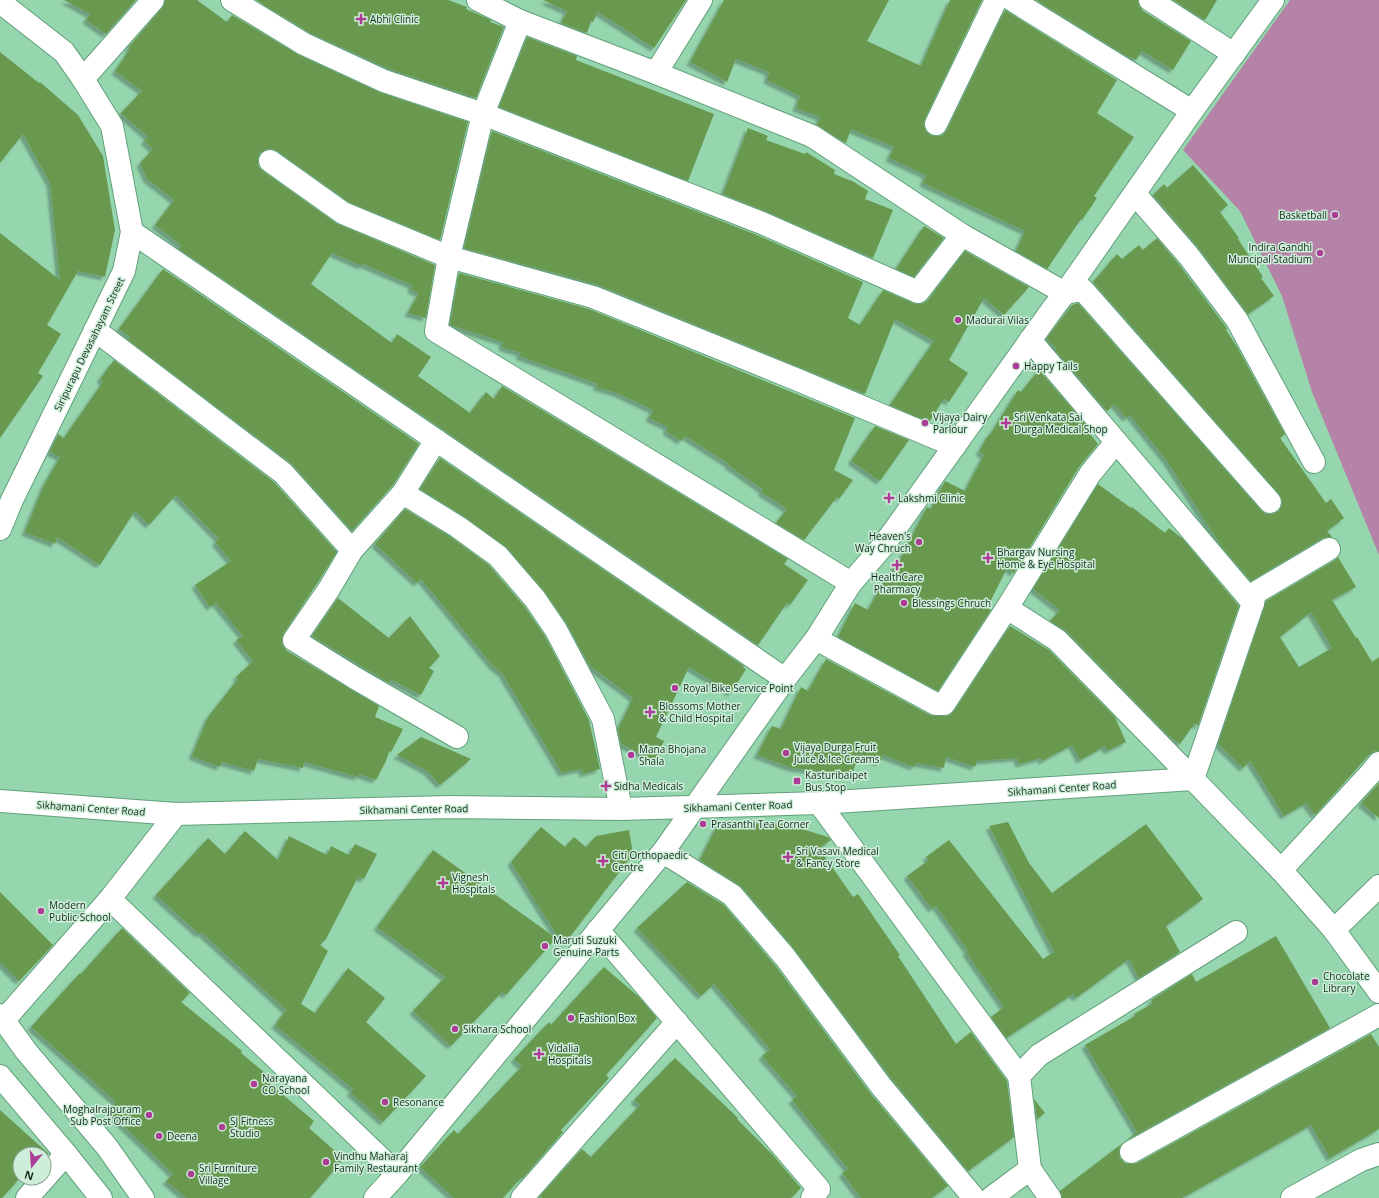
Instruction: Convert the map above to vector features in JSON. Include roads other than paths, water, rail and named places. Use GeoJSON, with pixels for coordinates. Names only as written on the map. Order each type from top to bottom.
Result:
{"type":"FeatureCollection","features":[{"type":"Feature","properties":{"kind":"street"},"geometry":{"type":"LineString","coordinates":[[83,79],[153,0]]}},
{"type":"Feature","properties":{"kind":"street"},"geometry":{"type":"LineString","coordinates":[[232,0],[304,44],[378,78],[483,114],[762,223],[918,292],[962,235]]}},
{"type":"Feature","properties":{"kind":"street"},"geometry":{"type":"LineString","coordinates":[[478,0],[520,21],[656,73],[812,136],[962,235],[1065,293],[1083,290],[1270,502]]}},
{"type":"Feature","properties":{"kind":"street"},"geometry":{"type":"LineString","coordinates":[[656,73],[701,0]]}},
{"type":"Feature","properties":{"kind":"street"},"geometry":{"type":"LineString","coordinates":[[936,124],[996,0]]}},
{"type":"Feature","properties":{"kind":"street"},"geometry":{"type":"LineString","coordinates":[[1012,0],[1192,112]]}},
{"type":"Feature","properties":{"kind":"street"},"geometry":{"type":"LineString","coordinates":[[1150,0],[1234,54]]}},
{"type":"Feature","properties":{"kind":"street"},"geometry":{"type":"LineString","coordinates":[[374,1198],[397,1174],[663,852],[785,679],[816,640],[851,583],[883,546],[1273,0]]}},
{"type":"Feature","properties":{"kind":"street","name":"Siripurapu Devasahayam Street"},"geometry":{"type":"LineString","coordinates":[[0,2],[64,52],[83,79],[112,126],[132,232],[124,271],[12,500],[0,529]]}},
{"type":"Feature","properties":{"kind":"street"},"geometry":{"type":"LineString","coordinates":[[520,21],[483,114],[449,257],[436,331],[851,583]]}},
{"type":"Feature","properties":{"kind":"street"},"geometry":{"type":"LineString","coordinates":[[270,161],[344,213],[449,257],[593,297],[798,380],[955,446]]}},
{"type":"Feature","properties":{"kind":"street"},"geometry":{"type":"LineString","coordinates":[[1135,194],[1188,255],[1237,320],[1314,462]]}},
{"type":"Feature","properties":{"kind":"street"},"geometry":{"type":"LineString","coordinates":[[132,232],[785,679]]}},
{"type":"Feature","properties":{"kind":"street"},"geometry":{"type":"LineString","coordinates":[[95,330],[283,473],[352,550]]}},
{"type":"Feature","properties":{"kind":"street"},"geometry":{"type":"LineString","coordinates":[[1030,340],[1253,603]]}},
{"type":"Feature","properties":{"kind":"street"},"geometry":{"type":"LineString","coordinates":[[436,440],[403,492],[352,550],[329,589],[294,640],[355,678],[457,737]]}},
{"type":"Feature","properties":{"kind":"street"},"geometry":{"type":"LineString","coordinates":[[816,640],[936,704],[944,704],[1007,608],[1090,474],[1116,442]]}},
{"type":"Feature","properties":{"kind":"street"},"geometry":{"type":"LineString","coordinates":[[403,492],[458,527],[498,556],[535,600],[552,624],[603,719],[621,809]]}},
{"type":"Feature","properties":{"kind":"street"},"geometry":{"type":"LineString","coordinates":[[1194,779],[1253,603],[1255,593],[1329,549]]}},
{"type":"Feature","properties":{"kind":"street"},"geometry":{"type":"LineString","coordinates":[[1007,608],[1057,640],[1194,779],[1281,870],[1334,930],[1379,992]]}},
{"type":"Feature","properties":{"kind":"street"},"geometry":{"type":"LineString","coordinates":[[1281,870],[1379,763]]}},
{"type":"Feature","properties":{"kind":"street","name":"Sikhamani Center Road"},"geometry":{"type":"LineString","coordinates":[[0,801],[176,814],[450,807],[621,809],[819,803],[1194,779]]}},
{"type":"Feature","properties":{"kind":"street"},"geometry":{"type":"LineString","coordinates":[[819,803],[1019,1076],[1030,1169],[1050,1198]]}},
{"type":"Feature","properties":{"kind":"street"},"geometry":{"type":"LineString","coordinates":[[143,1198],[107,1147],[26,1051],[2,1018],[110,899],[176,814]]}},
{"type":"Feature","properties":{"kind":"street"},"geometry":{"type":"LineString","coordinates":[[663,852],[732,894],[785,957],[881,1086],[974,1198]]}},
{"type":"Feature","properties":{"kind":"street"},"geometry":{"type":"LineString","coordinates":[[1334,930],[1379,886]]}},
{"type":"Feature","properties":{"kind":"street"},"geometry":{"type":"LineString","coordinates":[[110,899],[397,1174]]}},
{"type":"Feature","properties":{"kind":"street"},"geometry":{"type":"LineString","coordinates":[[598,930],[819,1195]]}},
{"type":"Feature","properties":{"kind":"street"},"geometry":{"type":"LineString","coordinates":[[1019,1076],[1039,1055],[1236,932]]}},
{"type":"Feature","properties":{"kind":"street"},"geometry":{"type":"LineString","coordinates":[[1131,1152],[1379,1016]]}},
{"type":"Feature","properties":{"kind":"street"},"geometry":{"type":"LineString","coordinates":[[522,1198],[676,1022]]}},
{"type":"Feature","properties":{"kind":"street"},"geometry":{"type":"LineString","coordinates":[[0,1076],[101,1198]]}},
{"type":"Feature","properties":{"kind":"street"},"geometry":{"type":"LineString","coordinates":[[27,1198],[66,1154]]}},
{"type":"Feature","properties":{"kind":"street"},"geometry":{"type":"LineString","coordinates":[[1292,1198],[1361,1160],[1379,1154]]}},
{"type":"Feature","properties":{"kind":"street"},"geometry":{"type":"LineString","coordinates":[[990,1198],[1030,1169]]}},
{"type":"Feature","properties":{"kind":"place","name":"Abhi Clinic"},"geometry":{"type":"Point","coordinates":[361,19]}},
{"type":"Feature","properties":{"kind":"place","name":"Basketball"},"geometry":{"type":"Point","coordinates":[1335,215]}},
{"type":"Feature","properties":{"kind":"place","name":"Indira Gandhi Muncipal Stadium"},"geometry":{"type":"Point","coordinates":[1320,253]}},
{"type":"Feature","properties":{"kind":"place","name":"Madurai Vilas"},"geometry":{"type":"Point","coordinates":[958,320]}},
{"type":"Feature","properties":{"kind":"place","name":"Happy Tails"},"geometry":{"type":"Point","coordinates":[1016,366]}},
{"type":"Feature","properties":{"kind":"place","name":"Vijaya Dairy Parlour"},"geometry":{"type":"Point","coordinates":[925,423]}},
{"type":"Feature","properties":{"kind":"place","name":"Sri Venkata Sai Durga Medical Shop"},"geometry":{"type":"Point","coordinates":[1006,423]}},
{"type":"Feature","properties":{"kind":"place","name":"Lakshmi Clinic"},"geometry":{"type":"Point","coordinates":[889,498]}},
{"type":"Feature","properties":{"kind":"place","name":"Heaven's Way Chruch"},"geometry":{"type":"Point","coordinates":[919,542]}},
{"type":"Feature","properties":{"kind":"place","name":"Bhargav Nursing Home & Eye Hospital"},"geometry":{"type":"Point","coordinates":[988,558]}},
{"type":"Feature","properties":{"kind":"place","name":"HealthCare Pharmacy"},"geometry":{"type":"Point","coordinates":[897,565]}},
{"type":"Feature","properties":{"kind":"place","name":"Blessings Chruch"},"geometry":{"type":"Point","coordinates":[904,603]}},
{"type":"Feature","properties":{"kind":"place","name":"Royal Bike Service Point"},"geometry":{"type":"Point","coordinates":[675,688]}},
{"type":"Feature","properties":{"kind":"place","name":"Blossoms Mother & Child Hospital"},"geometry":{"type":"Point","coordinates":[650,712]}},
{"type":"Feature","properties":{"kind":"place","name":"Vijaya Durga Fruit Juice & Ice Creams"},"geometry":{"type":"Point","coordinates":[786,753]}},
{"type":"Feature","properties":{"kind":"place","name":"Mana Bhojana Shala"},"geometry":{"type":"Point","coordinates":[631,755]}},
{"type":"Feature","properties":{"kind":"place","name":"Kasturibaipet Bus Stop"},"geometry":{"type":"Point","coordinates":[797,781]}},
{"type":"Feature","properties":{"kind":"place","name":"Sidha Medicals"},"geometry":{"type":"Point","coordinates":[606,786]}},
{"type":"Feature","properties":{"kind":"place","name":"Prasanthi Tea Corner"},"geometry":{"type":"Point","coordinates":[703,824]}},
{"type":"Feature","properties":{"kind":"place","name":"Sri Vasavi Medical & Fancy Store"},"geometry":{"type":"Point","coordinates":[788,857]}},
{"type":"Feature","properties":{"kind":"place","name":"Citi Orthopaedic Centre"},"geometry":{"type":"Point","coordinates":[603,861]}},
{"type":"Feature","properties":{"kind":"place","name":"Vignesh Hospitals"},"geometry":{"type":"Point","coordinates":[443,883]}},
{"type":"Feature","properties":{"kind":"place","name":"Modern Public School"},"geometry":{"type":"Point","coordinates":[41,911]}},
{"type":"Feature","properties":{"kind":"place","name":"Maruti Suzuki Genuine Parts"},"geometry":{"type":"Point","coordinates":[545,946]}},
{"type":"Feature","properties":{"kind":"place","name":"Chocolate Library"},"geometry":{"type":"Point","coordinates":[1315,982]}},
{"type":"Feature","properties":{"kind":"place","name":"Fashion Box"},"geometry":{"type":"Point","coordinates":[571,1018]}},
{"type":"Feature","properties":{"kind":"place","name":"Sikhara School"},"geometry":{"type":"Point","coordinates":[455,1029]}},
{"type":"Feature","properties":{"kind":"place","name":"Vidalia Hospitals"},"geometry":{"type":"Point","coordinates":[539,1054]}},
{"type":"Feature","properties":{"kind":"place","name":"Narayana CO School"},"geometry":{"type":"Point","coordinates":[254,1084]}},
{"type":"Feature","properties":{"kind":"place","name":"Resonance"},"geometry":{"type":"Point","coordinates":[385,1102]}},
{"type":"Feature","properties":{"kind":"place","name":"Moghalrajpuram Sub Post Office"},"geometry":{"type":"Point","coordinates":[149,1115]}},
{"type":"Feature","properties":{"kind":"place","name":"SJ Fitness Studio"},"geometry":{"type":"Point","coordinates":[222,1127]}},
{"type":"Feature","properties":{"kind":"place","name":"Deena"},"geometry":{"type":"Point","coordinates":[159,1136]}},
{"type":"Feature","properties":{"kind":"place","name":"Vindhu Maharaj Family Restaurant"},"geometry":{"type":"Point","coordinates":[326,1162]}},
{"type":"Feature","properties":{"kind":"place","name":"Sri Furniture Village"},"geometry":{"type":"Point","coordinates":[191,1174]}}]}
